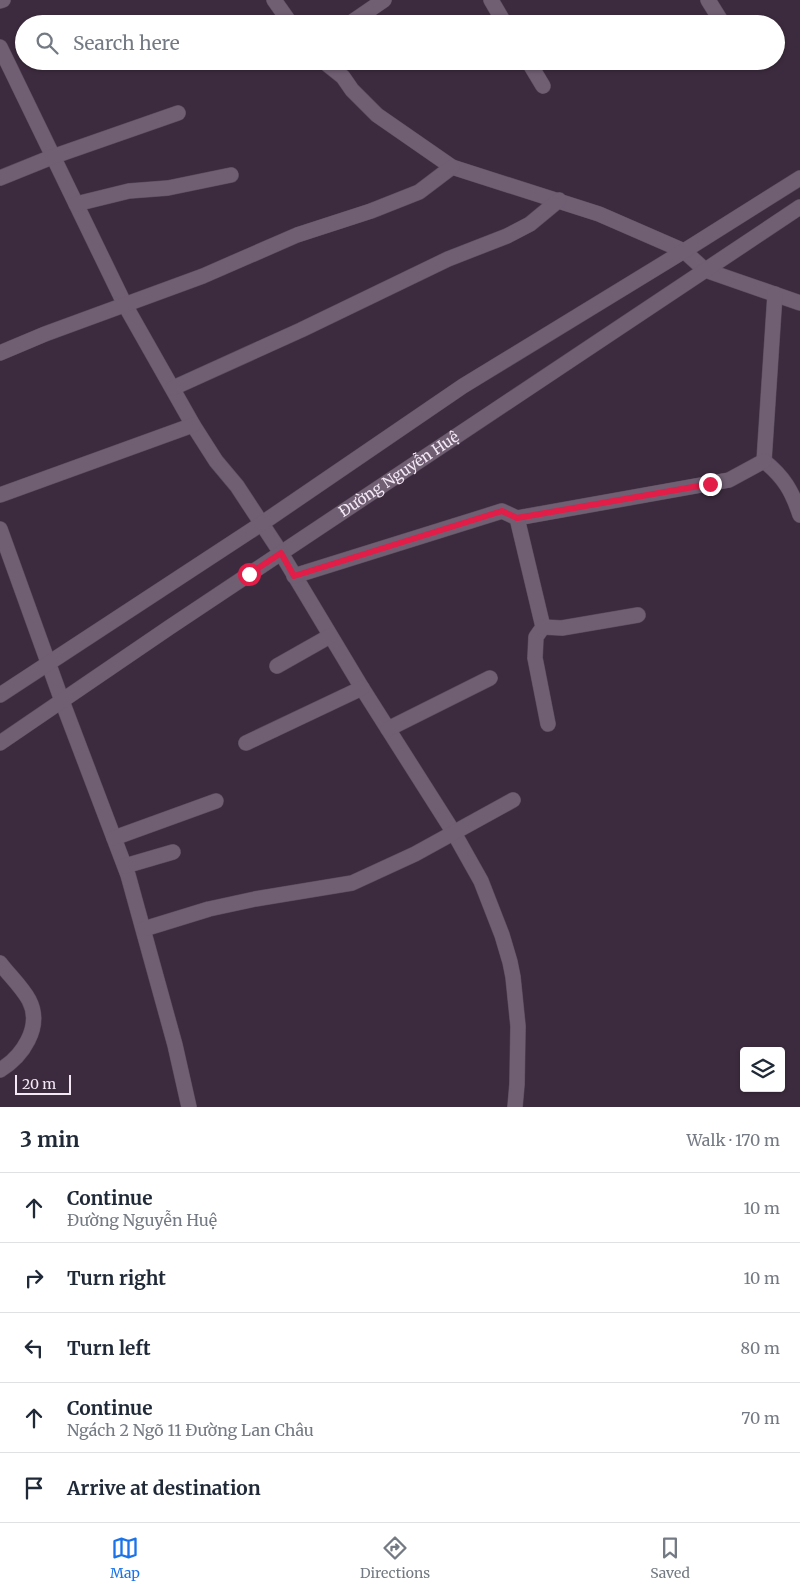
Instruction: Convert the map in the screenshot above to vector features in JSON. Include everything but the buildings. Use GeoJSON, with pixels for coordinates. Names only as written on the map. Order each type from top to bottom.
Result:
{"type":"FeatureCollection","features":[{"type":"Feature","properties":{"kind":"street"},"geometry":{"type":"LineString","coordinates":[[274,0],[285,15]]}},
{"type":"Feature","properties":{"kind":"street"},"geometry":{"type":"LineString","coordinates":[[362,15],[384,0]]}},
{"type":"Feature","properties":{"kind":"street"},"geometry":{"type":"LineString","coordinates":[[491,0],[500,15]]}},
{"type":"Feature","properties":{"kind":"street"},"geometry":{"type":"LineString","coordinates":[[708,0],[717,15]]}},
{"type":"Feature","properties":{"kind":"street"},"geometry":{"type":"LineString","coordinates":[[1,50],[125,305],[193,425],[216,461],[237,486],[281,553],[362,688],[454,833],[481,881],[502,934],[510,962],[518,1026],[515,1107]]}},
{"type":"Feature","properties":{"kind":"street"},"geometry":{"type":"LineString","coordinates":[[335,70],[344,77],[352,90],[377,116],[452,167],[599,214],[684,251],[705,270],[800,303]]}},
{"type":"Feature","properties":{"kind":"street"},"geometry":{"type":"LineString","coordinates":[[533,70],[543,86]]}},
{"type":"Feature","properties":{"kind":"street"},"geometry":{"type":"LineString","coordinates":[[0,178],[52,157],[178,113]]}},
{"type":"Feature","properties":{"kind":"street"},"geometry":{"type":"LineString","coordinates":[[0,353],[45,334],[203,276],[297,235],[370,211],[419,192],[452,167]]}},
{"type":"Feature","properties":{"kind":"street"},"geometry":{"type":"LineString","coordinates":[[76,204],[129,192],[168,188],[231,174]]}},
{"type":"Feature","properties":{"kind":"street"},"geometry":{"type":"LineString","coordinates":[[0,695],[261,524],[464,386],[800,178]]}},
{"type":"Feature","properties":{"kind":"street"},"geometry":{"type":"LineString","coordinates":[[173,388],[301,330],[448,259],[507,236],[530,224],[559,200]]}},
{"type":"Feature","properties":{"kind":"street","name":"Đường Nguyễn Huệ"},"geometry":{"type":"LineString","coordinates":[[0,743],[800,207]]}},
{"type":"Feature","properties":{"kind":"street"},"geometry":{"type":"LineString","coordinates":[[764,461],[775,294]]}},
{"type":"Feature","properties":{"kind":"street"},"geometry":{"type":"LineString","coordinates":[[0,495],[193,425]]}},
{"type":"Feature","properties":{"kind":"street"},"geometry":{"type":"LineString","coordinates":[[764,461],[778,472],[793,493],[800,515]]}},
{"type":"Feature","properties":{"kind":"street"},"geometry":{"type":"LineString","coordinates":[[294,576],[502,511],[517,518],[729,480],[764,461]]}},
{"type":"Feature","properties":{"kind":"street"},"geometry":{"type":"LineString","coordinates":[[517,518],[543,627],[536,637],[535,658],[548,724]]}},
{"type":"Feature","properties":{"kind":"street"},"geometry":{"type":"LineString","coordinates":[[0,529],[124,866],[144,929],[175,1044],[189,1107]]}},
{"type":"Feature","properties":{"kind":"street"},"geometry":{"type":"LineString","coordinates":[[543,627],[562,628],[638,615]]}},
{"type":"Feature","properties":{"kind":"street"},"geometry":{"type":"LineString","coordinates":[[277,666],[330,636]]}},
{"type":"Feature","properties":{"kind":"street"},"geometry":{"type":"LineString","coordinates":[[388,729],[490,678]]}},
{"type":"Feature","properties":{"kind":"street"},"geometry":{"type":"LineString","coordinates":[[246,743],[362,688]]}},
{"type":"Feature","properties":{"kind":"street"},"geometry":{"type":"LineString","coordinates":[[144,929],[209,909],[255,899],[352,883],[415,854],[513,800]]}},
{"type":"Feature","properties":{"kind":"street"},"geometry":{"type":"LineString","coordinates":[[114,838],[216,801]]}},
{"type":"Feature","properties":{"kind":"street"},"geometry":{"type":"LineString","coordinates":[[124,866],[173,852]]}},
{"type":"Feature","properties":{"kind":"street"},"geometry":{"type":"LineString","coordinates":[[0,963],[29,1001],[33,1013],[33,1023],[24,1048],[16,1058],[0,1070]]}},
{"type":"Feature","properties":{"kind":"route"},"geometry":{"type":"LineString","coordinates":[[249,574],[281,553],[294,576],[502,511],[517,518],[710,484]]}}]}
